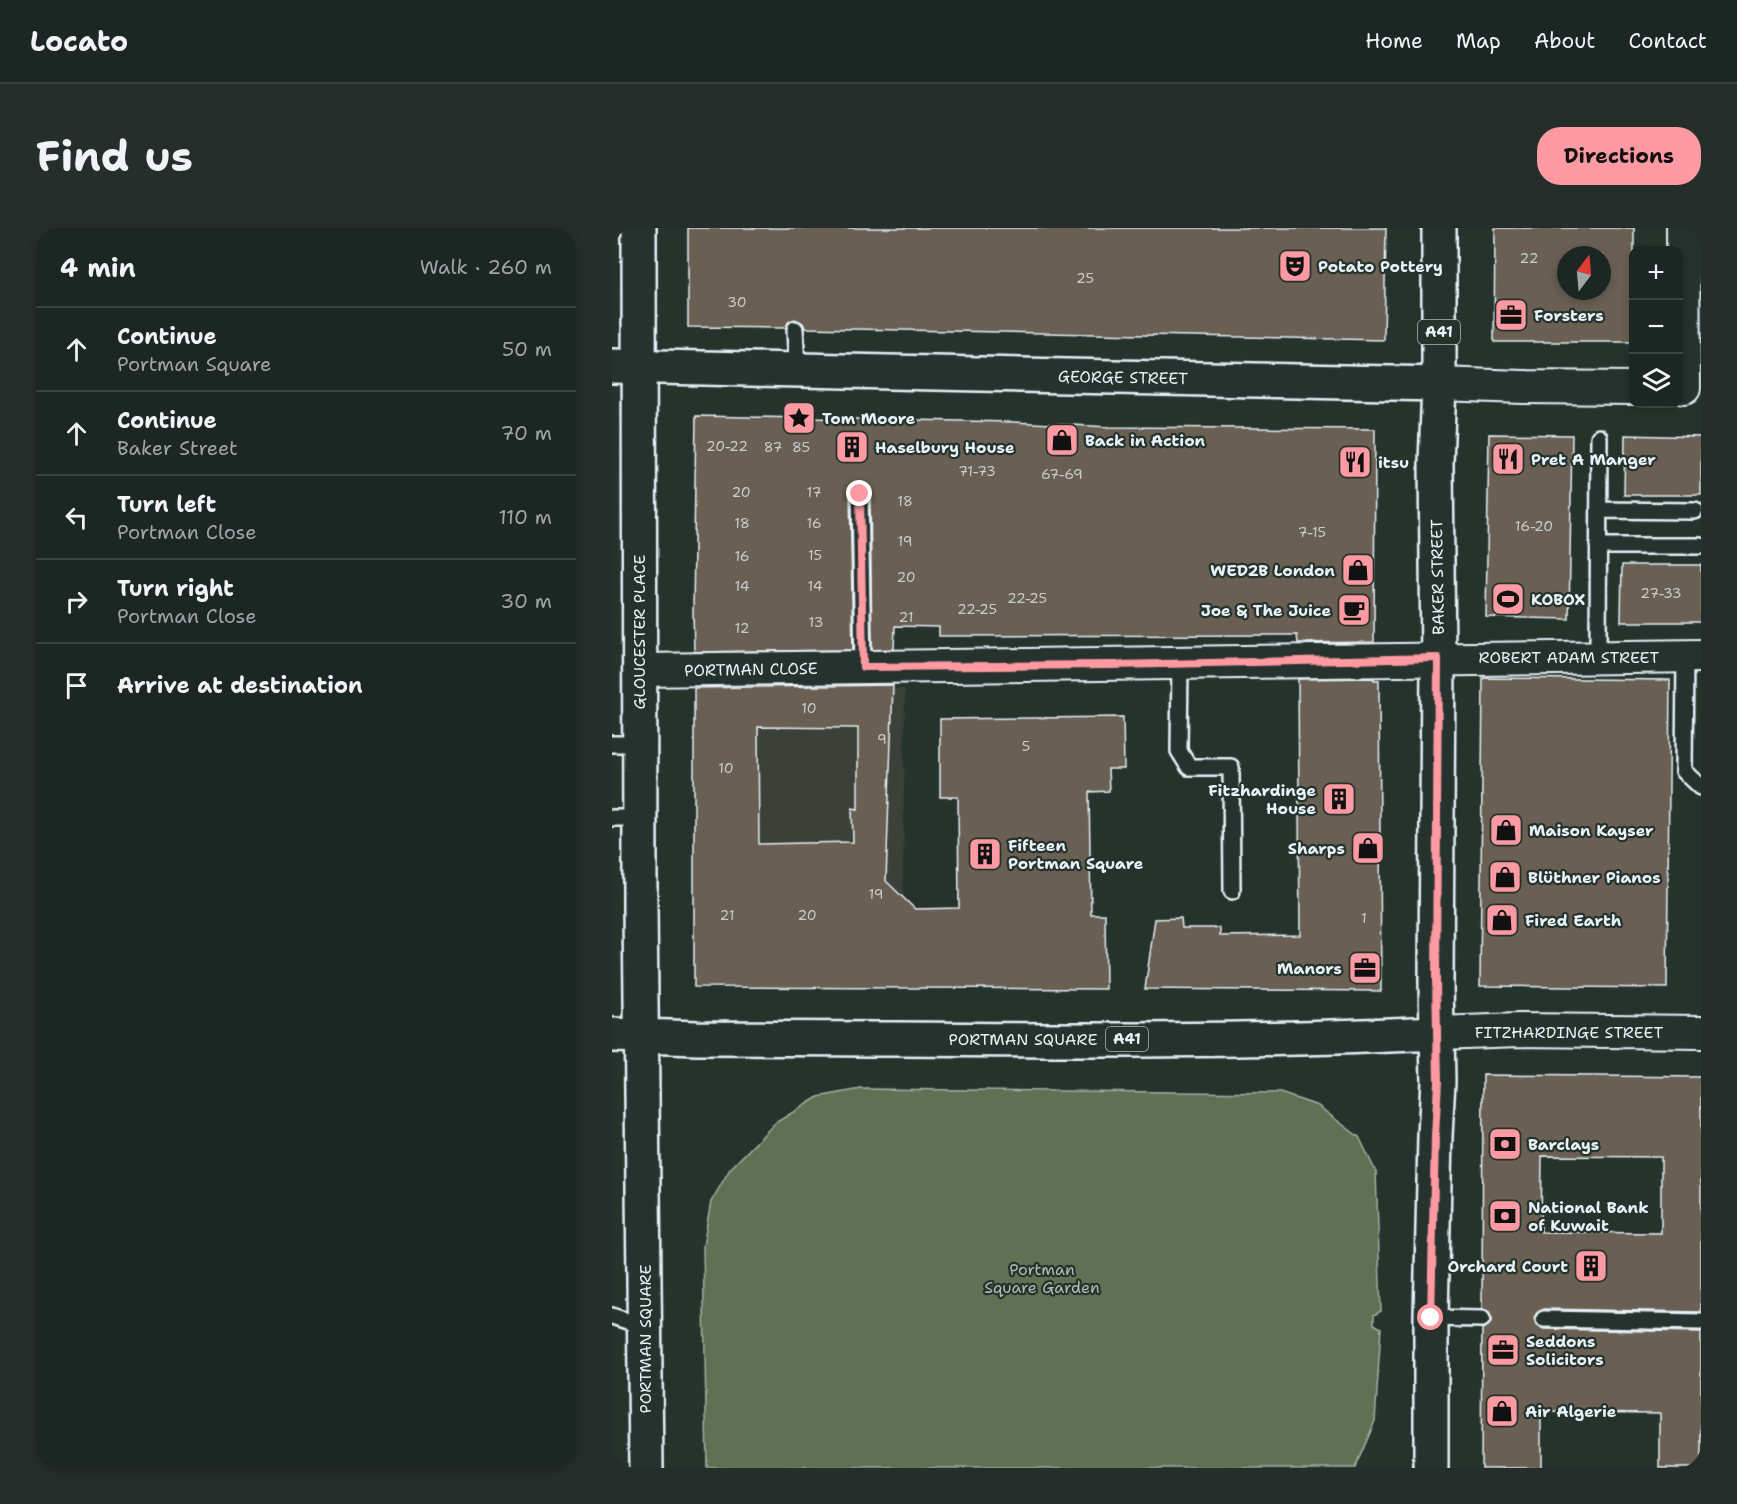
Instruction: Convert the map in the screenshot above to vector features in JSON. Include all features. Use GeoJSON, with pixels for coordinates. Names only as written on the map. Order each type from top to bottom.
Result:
{"type":"FeatureCollection","features":[{"type":"Feature","properties":{"kind":"main road","name":"GLOUCESTER PLACE"},"geometry":{"type":"LineString","coordinates":[[627,1036],[626,744],[640,670],[626,366],[639,228]]}},
{"type":"Feature","properties":{"kind":"main road","name":"BAKER STREET"},"geometry":{"type":"LineString","coordinates":[[1438,1033],[1436,981],[1438,658],[1436,463],[1439,384],[1439,228]]}},
{"type":"Feature","properties":{"kind":"main road","name":"GEORGE STREET"},"geometry":{"type":"LineString","coordinates":[[626,366],[1439,384]]}},
{"type":"Feature","properties":{"kind":"main road","name":"PORTMAN SQUARE"},"geometry":{"type":"LineString","coordinates":[[646,1468],[645,1327],[627,1036],[1043,1040],[1348,1038],[1438,1033]]}},
{"type":"Feature","properties":{"kind":"main road","name":"A41"},"geometry":{"type":"LineString","coordinates":[[1431,1468],[1431,1318],[1438,1033]]}},
{"type":"Feature","properties":{"kind":"street"},"geometry":{"type":"LineString","coordinates":[[1683,228],[1688,388]]}},
{"type":"Feature","properties":{"kind":"street","name":"GEORGE STREET"},"geometry":{"type":"LineString","coordinates":[[1439,384],[1629,388]]}},
{"type":"Feature","properties":{"kind":"street","name":"ROBERT ADAM STREET"},"geometry":{"type":"LineString","coordinates":[[1438,658],[1693,656]]}},
{"type":"Feature","properties":{"kind":"street","name":"PORTMAN CLOSE"},"geometry":{"type":"LineString","coordinates":[[640,670],[1438,658]]}},
{"type":"Feature","properties":{"kind":"street","name":"FITZHARDINGE STREET"},"geometry":{"type":"LineString","coordinates":[[1438,1033],[1519,1030],[1701,1032]]}},
{"type":"Feature","properties":{"kind":"lane"},"geometry":{"type":"LineString","coordinates":[[795,329],[797,369]]}},
{"type":"Feature","properties":{"kind":"lane"},"geometry":{"type":"LineString","coordinates":[[1598,657],[1599,437]]}},
{"type":"Feature","properties":{"kind":"lane"},"geometry":{"type":"LineString","coordinates":[[860,494],[863,667]]}},
{"type":"Feature","properties":{"kind":"lane"},"geometry":{"type":"LineString","coordinates":[[1599,510],[1695,511]]}},
{"type":"Feature","properties":{"kind":"lane"},"geometry":{"type":"LineString","coordinates":[[1598,546],[1701,546]]}},
{"type":"Feature","properties":{"kind":"lane"},"geometry":{"type":"LineString","coordinates":[[1693,656],[1684,771],[1701,787]]}},
{"type":"Feature","properties":{"kind":"lane"},"geometry":{"type":"LineString","coordinates":[[1179,663],[1179,751],[1189,767],[1231,767],[1232,891]]}},
{"type":"Feature","properties":{"kind":"lane"},"geometry":{"type":"LineString","coordinates":[[612,1316],[645,1327]]}},
{"type":"Feature","properties":{"kind":"lane"},"geometry":{"type":"LineString","coordinates":[[1431,1318],[1482,1319]]}},
{"type":"Feature","properties":{"kind":"lane"},"geometry":{"type":"LineString","coordinates":[[1544,1319],[1701,1322]]}},
{"type":"Feature","properties":{"kind":"shaded area"},"geometry":{"type":"Polygon","coordinates":[[[694,688],[905,689],[903,901],[694,987],[694,688]]]}},
{"type":"Feature","properties":{"kind":"green space","name":"Portman Square Garden"},"geometry":{"type":"Polygon","coordinates":[[[861,1089],[1280,1093],[1318,1106],[1359,1137],[1376,1172],[1381,1311],[1374,1315],[1374,1324],[1381,1328],[1375,1421],[1355,1468],[707,1468],[703,1246],[711,1202],[730,1169],[775,1123],[818,1097],[861,1089]]]}},
{"type":"Feature","properties":{"kind":"building"},"geometry":{"type":"Polygon","coordinates":[[[688,228],[1386,228],[1384,340],[805,328],[803,323],[795,319],[789,321],[786,328],[688,327],[688,228]]]}},
{"type":"Feature","properties":{"kind":"building"},"geometry":{"type":"Polygon","coordinates":[[[1495,228],[1634,228],[1634,246],[1629,246],[1629,342],[1494,342],[1495,228]]]}},
{"type":"Feature","properties":{"kind":"building"},"geometry":{"type":"Polygon","coordinates":[[[696,416],[1013,422],[1110,427],[1375,429],[1374,642],[1298,643],[1297,635],[939,636],[939,627],[895,626],[894,649],[872,650],[870,494],[865,486],[859,484],[852,489],[850,494],[853,650],[694,652],[696,416]]]}},
{"type":"Feature","properties":{"kind":"building"},"geometry":{"type":"Polygon","coordinates":[[[1489,434],[1572,435],[1569,619],[1486,617],[1489,434]]]}},
{"type":"Feature","properties":{"kind":"building"},"geometry":{"type":"Polygon","coordinates":[[[1625,435],[1701,437],[1701,495],[1624,495],[1625,435]]]}},
{"type":"Feature","properties":{"kind":"building"},"geometry":{"type":"Polygon","coordinates":[[[1622,565],[1701,565],[1701,622],[1621,622],[1622,565]]]}},
{"type":"Feature","properties":{"kind":"building","name":"Fitzhardinge House"},"geometry":{"type":"Polygon","coordinates":[[[1374,678],[1374,680],[1379,680],[1381,991],[1145,989],[1155,919],[1181,918],[1182,928],[1220,928],[1220,936],[1300,935],[1298,679],[1374,678]]]}},
{"type":"Feature","properties":{"kind":"building"},"geometry":{"type":"Polygon","coordinates":[[[1483,678],[1670,680],[1667,988],[1480,986],[1483,678]]]}},
{"type":"Feature","properties":{"kind":"building"},"geometry":{"type":"Polygon","coordinates":[[[893,685],[886,881],[915,909],[959,908],[958,797],[940,797],[940,719],[1123,717],[1124,769],[1108,769],[1109,791],[1089,792],[1091,914],[1105,914],[1106,989],[694,987],[694,688],[893,685]],[[758,727],[759,844],[853,842],[852,808],[858,809],[858,728],[758,727]]]}},
{"type":"Feature","properties":{"kind":"building","name":"Orchard Court"},"geometry":{"type":"Polygon","coordinates":[[[1483,1075],[1701,1077],[1701,1312],[1544,1309],[1536,1314],[1534,1319],[1539,1327],[1544,1329],[1701,1332],[1701,1468],[1660,1468],[1660,1413],[1541,1412],[1541,1468],[1481,1468],[1482,1329],[1490,1324],[1492,1319],[1488,1311],[1482,1309],[1483,1075]],[[1542,1156],[1541,1232],[1661,1233],[1661,1157],[1542,1156]]]}},
{"type":"Feature","properties":{"kind":"place","name":"Potato Pottery"},"geometry":{"type":"Point","coordinates":[1295,266]}},
{"type":"Feature","properties":{"kind":"place","name":"Forsters"},"geometry":{"type":"Point","coordinates":[1511,315]}},
{"type":"Feature","properties":{"kind":"place","name":"Tom Moore"},"geometry":{"type":"Point","coordinates":[799,418]}},
{"type":"Feature","properties":{"kind":"place","name":"Back in Action"},"geometry":{"type":"Point","coordinates":[1062,440]}},
{"type":"Feature","properties":{"kind":"place","name":"Haselbury House"},"geometry":{"type":"Point","coordinates":[852,447]}},
{"type":"Feature","properties":{"kind":"place","name":"Pret A Manger"},"geometry":{"type":"Point","coordinates":[1508,459]}},
{"type":"Feature","properties":{"kind":"place","name":"itsu"},"geometry":{"type":"Point","coordinates":[1355,462]}},
{"type":"Feature","properties":{"kind":"place","name":"WED2B London"},"geometry":{"type":"Point","coordinates":[1358,570]}},
{"type":"Feature","properties":{"kind":"place","name":"KOBOX"},"geometry":{"type":"Point","coordinates":[1508,599]}},
{"type":"Feature","properties":{"kind":"place","name":"Joe & The Juice"},"geometry":{"type":"Point","coordinates":[1354,610]}},
{"type":"Feature","properties":{"kind":"place","name":"Fitzhardinge House"},"geometry":{"type":"Point","coordinates":[1339,799]}},
{"type":"Feature","properties":{"kind":"place","name":"Maison Kayser"},"geometry":{"type":"Point","coordinates":[1506,830]}},
{"type":"Feature","properties":{"kind":"place","name":"Sharps"},"geometry":{"type":"Point","coordinates":[1368,848]}},
{"type":"Feature","properties":{"kind":"place","name":"Fifteen Portman Square"},"geometry":{"type":"Point","coordinates":[985,854]}},
{"type":"Feature","properties":{"kind":"place","name":"Blüthner Pianos"},"geometry":{"type":"Point","coordinates":[1505,877]}},
{"type":"Feature","properties":{"kind":"place","name":"Fired Earth"},"geometry":{"type":"Point","coordinates":[1502,920]}},
{"type":"Feature","properties":{"kind":"place","name":"Manors"},"geometry":{"type":"Point","coordinates":[1365,968]}},
{"type":"Feature","properties":{"kind":"place","name":"Barclays"},"geometry":{"type":"Point","coordinates":[1505,1144]}},
{"type":"Feature","properties":{"kind":"place","name":"National Bank of Kuwait"},"geometry":{"type":"Point","coordinates":[1505,1216]}},
{"type":"Feature","properties":{"kind":"place","name":"Orchard Court"},"geometry":{"type":"Point","coordinates":[1591,1266]}},
{"type":"Feature","properties":{"kind":"place","name":"Seddons Solicitors"},"geometry":{"type":"Point","coordinates":[1503,1350]}},
{"type":"Feature","properties":{"kind":"place","name":"Air Algerie"},"geometry":{"type":"Point","coordinates":[1502,1411]}},
{"type":"Feature","properties":{"kind":"route"},"geometry":{"type":"LineString","coordinates":[[860,494],[863,667],[1113,665],[1438,658],[1436,981],[1438,1081],[1431,1318]]}}]}
